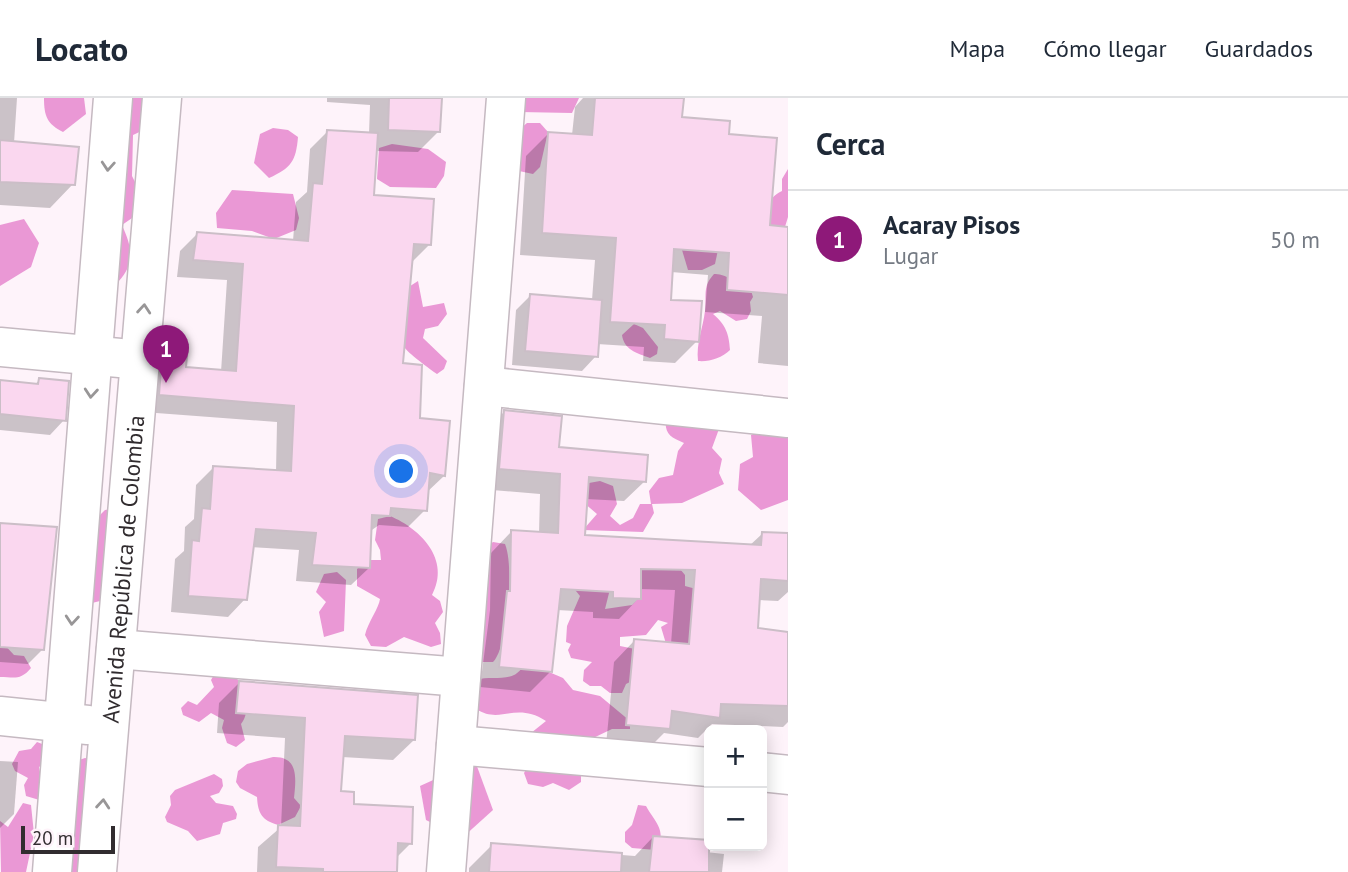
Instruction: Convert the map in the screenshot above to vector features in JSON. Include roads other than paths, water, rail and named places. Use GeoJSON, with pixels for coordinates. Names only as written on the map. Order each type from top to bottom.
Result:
{"type":"FeatureCollection","features":[{"type":"Feature","properties":{"kind":"street","name":"Avenida República de Colombia"},"geometry":{"type":"LineString","coordinates":[[52,872],[113,98]]}},
{"type":"Feature","properties":{"kind":"street","name":"Avenida República de Colombia"},"geometry":{"type":"LineString","coordinates":[[97,872],[162,98]]}},
{"type":"Feature","properties":{"kind":"street"},"geometry":{"type":"LineString","coordinates":[[446,872],[506,98]]}},
{"type":"Feature","properties":{"kind":"street"},"geometry":{"type":"LineString","coordinates":[[0,347],[139,359]]}},
{"type":"Feature","properties":{"kind":"street"},"geometry":{"type":"LineString","coordinates":[[484,386],[788,418]]}},
{"type":"Feature","properties":{"kind":"street"},"geometry":{"type":"LineString","coordinates":[[116,649],[461,677]]}},
{"type":"Feature","properties":{"kind":"street"},"geometry":{"type":"LineString","coordinates":[[0,716],[109,726]]}},
{"type":"Feature","properties":{"kind":"street"},"geometry":{"type":"LineString","coordinates":[[456,745],[704,768]]}},
{"type":"Feature","properties":{"kind":"street"},"geometry":{"type":"LineString","coordinates":[[767,773],[788,775]]}},
{"type":"Feature","properties":{"kind":"place","name":"Acaray Pisos"},"geometry":{"type":"Point","coordinates":[166,383]}}]}
